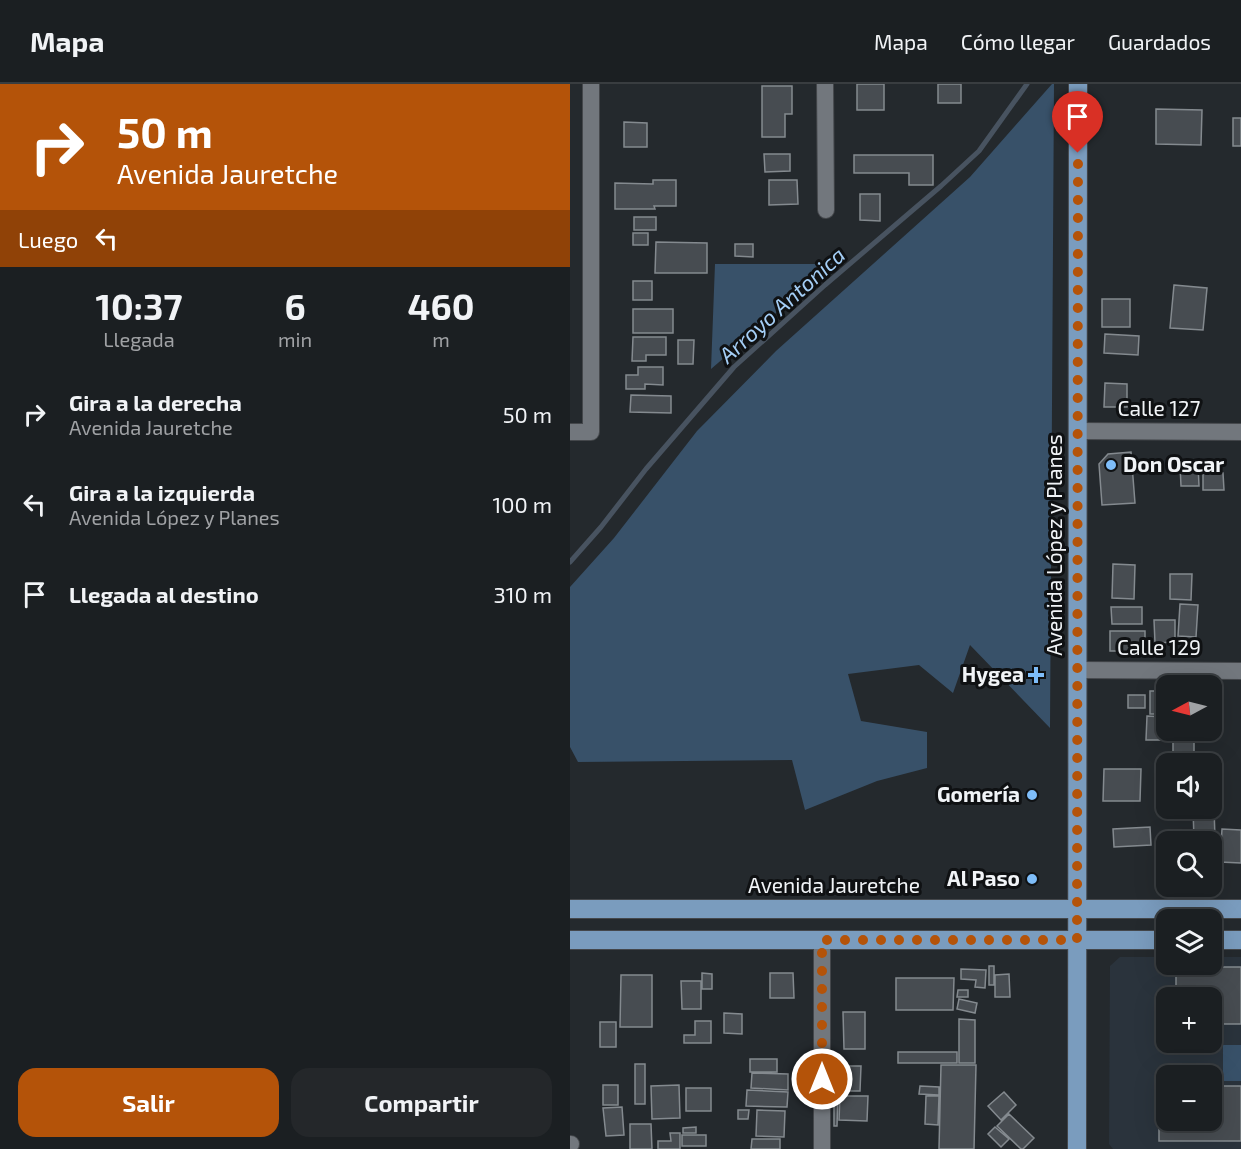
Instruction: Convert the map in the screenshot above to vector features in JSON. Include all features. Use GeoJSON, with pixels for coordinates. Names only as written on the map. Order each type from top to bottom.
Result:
{"type":"FeatureCollection","features":[{"type":"Feature","properties":{"kind":"main road","name":"Avenida López y Planes"},"geometry":{"type":"LineString","coordinates":[[1077,1149],[1078,84]]}},
{"type":"Feature","properties":{"kind":"main road","name":"Avenida Jauretche"},"geometry":{"type":"LineString","coordinates":[[570,909],[1241,909]]}},
{"type":"Feature","properties":{"kind":"main road"},"geometry":{"type":"LineString","coordinates":[[570,940],[1156,940]]}},
{"type":"Feature","properties":{"kind":"main road"},"geometry":{"type":"LineString","coordinates":[[1222,940],[1241,940]]}},
{"type":"Feature","properties":{"kind":"street"},"geometry":{"type":"LineString","coordinates":[[570,432],[591,432],[591,84]]}},
{"type":"Feature","properties":{"kind":"street"},"geometry":{"type":"LineString","coordinates":[[825,84],[826,210]]}},
{"type":"Feature","properties":{"kind":"street","name":"Calle 127"},"geometry":{"type":"LineString","coordinates":[[1077,431],[1241,432]]}},
{"type":"Feature","properties":{"kind":"street","name":"Calle 129"},"geometry":{"type":"LineString","coordinates":[[1077,670],[1241,671]]}},
{"type":"Feature","properties":{"kind":"street"},"geometry":{"type":"LineString","coordinates":[[822,940],[822,1149]]}},
{"type":"Feature","properties":{"kind":"shaded area"},"geometry":{"type":"Polygon","coordinates":[[[1054,84],[1050,728],[970,645],[953,693],[919,665],[848,674],[861,721],[927,732],[927,768],[877,781],[805,810],[792,760],[578,762],[570,747],[570,587],[614,538],[697,431],[776,351],[970,177],[1054,84]]]}},
{"type":"Feature","properties":{"kind":"shaded area"},"geometry":{"type":"Polygon","coordinates":[[[715,264],[833,264],[711,369],[715,264]]]}},
{"type":"Feature","properties":{"kind":"shaded area"},"geometry":{"type":"Polygon","coordinates":[[[1120,957],[1156,957],[1156,975],[1222,975],[1222,957],[1241,957],[1241,1149],[1113,1149],[1109,1144],[1110,966],[1120,957]]]}},
{"type":"Feature","properties":{"kind":"shaded area"},"geometry":{"type":"Polygon","coordinates":[[[1223,1045],[1241,1045],[1241,1081],[1223,1081],[1223,1045]]]}},
{"type":"Feature","properties":{"kind":"building"},"geometry":{"type":"Polygon","coordinates":[[[857,84],[884,84],[884,110],[857,110],[857,84]]]}},
{"type":"Feature","properties":{"kind":"building"},"geometry":{"type":"Polygon","coordinates":[[[938,84],[961,84],[961,103],[938,103],[938,84]]]}},
{"type":"Feature","properties":{"kind":"building"},"geometry":{"type":"Polygon","coordinates":[[[762,86],[792,86],[792,114],[785,114],[785,137],[762,137],[762,86]]]}},
{"type":"Feature","properties":{"kind":"building"},"geometry":{"type":"Polygon","coordinates":[[[1156,109],[1202,110],[1201,145],[1156,144],[1156,109]]]}},
{"type":"Feature","properties":{"kind":"building"},"geometry":{"type":"Polygon","coordinates":[[[1233,118],[1241,118],[1241,146],[1233,146],[1233,118]]]}},
{"type":"Feature","properties":{"kind":"building"},"geometry":{"type":"Polygon","coordinates":[[[624,122],[647,123],[647,147],[624,147],[624,122]]]}},
{"type":"Feature","properties":{"kind":"building"},"geometry":{"type":"Polygon","coordinates":[[[764,154],[790,154],[790,171],[765,172],[764,154]]]}},
{"type":"Feature","properties":{"kind":"building"},"geometry":{"type":"Polygon","coordinates":[[[854,155],[933,155],[933,185],[909,185],[909,173],[854,173],[854,155]]]}},
{"type":"Feature","properties":{"kind":"building"},"geometry":{"type":"Polygon","coordinates":[[[653,180],[676,180],[676,206],[654,206],[655,209],[615,209],[615,183],[653,184],[653,180]]]}},
{"type":"Feature","properties":{"kind":"building"},"geometry":{"type":"Polygon","coordinates":[[[769,180],[797,180],[798,204],[769,205],[769,180]]]}},
{"type":"Feature","properties":{"kind":"building"},"geometry":{"type":"Polygon","coordinates":[[[860,194],[880,194],[880,221],[860,220],[860,194]]]}},
{"type":"Feature","properties":{"kind":"building"},"geometry":{"type":"Polygon","coordinates":[[[634,217],[656,217],[656,230],[634,230],[634,217]]]}},
{"type":"Feature","properties":{"kind":"building"},"geometry":{"type":"Polygon","coordinates":[[[633,233],[648,233],[648,245],[633,245],[633,233]]]}},
{"type":"Feature","properties":{"kind":"building"},"geometry":{"type":"Polygon","coordinates":[[[656,242],[707,243],[707,273],[655,273],[656,242]]]}},
{"type":"Feature","properties":{"kind":"building"},"geometry":{"type":"Polygon","coordinates":[[[735,244],[753,244],[753,257],[735,256],[735,244]]]}},
{"type":"Feature","properties":{"kind":"building"},"geometry":{"type":"Polygon","coordinates":[[[633,281],[652,281],[652,300],[633,300],[633,281]]]}},
{"type":"Feature","properties":{"kind":"building"},"geometry":{"type":"Polygon","coordinates":[[[1174,285],[1207,288],[1203,330],[1170,328],[1174,285]]]}},
{"type":"Feature","properties":{"kind":"building"},"geometry":{"type":"Polygon","coordinates":[[[1102,299],[1130,299],[1130,327],[1102,327],[1102,299]]]}},
{"type":"Feature","properties":{"kind":"building"},"geometry":{"type":"Polygon","coordinates":[[[633,309],[673,309],[673,333],[633,333],[633,309]]]}},
{"type":"Feature","properties":{"kind":"building"},"geometry":{"type":"Polygon","coordinates":[[[1105,334],[1139,336],[1138,355],[1104,353],[1105,334]]]}},
{"type":"Feature","properties":{"kind":"building"},"geometry":{"type":"Polygon","coordinates":[[[633,337],[666,337],[666,355],[646,355],[646,361],[632,361],[633,337]]]}},
{"type":"Feature","properties":{"kind":"building"},"geometry":{"type":"Polygon","coordinates":[[[678,340],[694,340],[693,364],[678,364],[678,340]]]}},
{"type":"Feature","properties":{"kind":"building"},"geometry":{"type":"Polygon","coordinates":[[[638,367],[663,367],[663,385],[645,384],[645,389],[626,389],[626,375],[638,375],[638,367]]]}},
{"type":"Feature","properties":{"kind":"building"},"geometry":{"type":"Polygon","coordinates":[[[1105,383],[1127,384],[1127,407],[1104,407],[1105,383]]]}},
{"type":"Feature","properties":{"kind":"building"},"geometry":{"type":"Polygon","coordinates":[[[631,395],[671,396],[671,413],[630,412],[631,395]]]}},
{"type":"Feature","properties":{"kind":"building"},"geometry":{"type":"Polygon","coordinates":[[[1131,452],[1135,503],[1102,505],[1099,464],[1108,454],[1131,452]]]}},
{"type":"Feature","properties":{"kind":"building"},"geometry":{"type":"Polygon","coordinates":[[[1198,464],[1199,486],[1181,486],[1180,465],[1198,464]]]}},
{"type":"Feature","properties":{"kind":"building"},"geometry":{"type":"Polygon","coordinates":[[[1203,473],[1223,473],[1224,490],[1203,490],[1203,473]]]}},
{"type":"Feature","properties":{"kind":"building"},"geometry":{"type":"Polygon","coordinates":[[[1113,564],[1135,565],[1134,599],[1112,598],[1113,564]]]}},
{"type":"Feature","properties":{"kind":"building"},"geometry":{"type":"Polygon","coordinates":[[[1170,574],[1192,574],[1191,600],[1170,599],[1170,574]]]}},
{"type":"Feature","properties":{"kind":"building"},"geometry":{"type":"Polygon","coordinates":[[[1180,604],[1198,605],[1196,637],[1178,636],[1180,604]]]}},
{"type":"Feature","properties":{"kind":"building"},"geometry":{"type":"Polygon","coordinates":[[[1111,607],[1142,607],[1142,624],[1112,624],[1111,607]]]}},
{"type":"Feature","properties":{"kind":"building"},"geometry":{"type":"Polygon","coordinates":[[[1154,620],[1175,620],[1175,642],[1155,643],[1154,620]]]}},
{"type":"Feature","properties":{"kind":"building"},"geometry":{"type":"Polygon","coordinates":[[[1110,631],[1145,631],[1145,651],[1110,651],[1110,631]]]}},
{"type":"Feature","properties":{"kind":"building"},"geometry":{"type":"Polygon","coordinates":[[[1150,691],[1156,691],[1156,714],[1150,714],[1150,691]]]}},
{"type":"Feature","properties":{"kind":"building"},"geometry":{"type":"Polygon","coordinates":[[[1128,695],[1145,695],[1145,708],[1128,708],[1128,695]]]}},
{"type":"Feature","properties":{"kind":"building"},"geometry":{"type":"Polygon","coordinates":[[[1147,716],[1156,716],[1156,740],[1146,740],[1147,716]]]}},
{"type":"Feature","properties":{"kind":"building"},"geometry":{"type":"Polygon","coordinates":[[[1173,741],[1194,741],[1194,753],[1173,753],[1173,741]]]}},
{"type":"Feature","properties":{"kind":"building"},"geometry":{"type":"Polygon","coordinates":[[[1104,769],[1141,769],[1140,801],[1103,801],[1104,769]]]}},
{"type":"Feature","properties":{"kind":"building"},"geometry":{"type":"Polygon","coordinates":[[[1193,819],[1214,819],[1215,831],[1194,831],[1193,819]]]}},
{"type":"Feature","properties":{"kind":"building"},"geometry":{"type":"Polygon","coordinates":[[[1150,827],[1151,845],[1114,847],[1113,829],[1150,827]]]}},
{"type":"Feature","properties":{"kind":"building"},"geometry":{"type":"Polygon","coordinates":[[[1222,829],[1241,830],[1241,863],[1222,862],[1222,829]]]}},
{"type":"Feature","properties":{"kind":"building"},"geometry":{"type":"Polygon","coordinates":[[[989,966],[994,966],[994,985],[989,985],[989,966]]]}},
{"type":"Feature","properties":{"kind":"building"},"geometry":{"type":"Polygon","coordinates":[[[1222,967],[1241,967],[1241,1024],[1222,1024],[1222,987],[1176,987],[1176,975],[1222,975],[1222,967]]]}},
{"type":"Feature","properties":{"kind":"building"},"geometry":{"type":"Polygon","coordinates":[[[961,969],[986,970],[985,988],[975,987],[976,980],[961,979],[961,969]]]}},
{"type":"Feature","properties":{"kind":"building"},"geometry":{"type":"Polygon","coordinates":[[[702,973],[712,974],[712,989],[702,989],[702,973]]]}},
{"type":"Feature","properties":{"kind":"building"},"geometry":{"type":"Polygon","coordinates":[[[770,973],[793,973],[794,998],[770,998],[770,973]]]}},
{"type":"Feature","properties":{"kind":"building"},"geometry":{"type":"Polygon","coordinates":[[[1009,974],[1010,997],[995,997],[995,975],[1009,974]]]}},
{"type":"Feature","properties":{"kind":"building"},"geometry":{"type":"Polygon","coordinates":[[[621,975],[652,975],[652,1027],[620,1027],[621,975]]]}},
{"type":"Feature","properties":{"kind":"building"},"geometry":{"type":"Polygon","coordinates":[[[896,978],[954,978],[953,1010],[896,1010],[896,978]]]}},
{"type":"Feature","properties":{"kind":"building"},"geometry":{"type":"Polygon","coordinates":[[[681,981],[701,981],[701,1009],[682,1009],[681,981]]]}},
{"type":"Feature","properties":{"kind":"building"},"geometry":{"type":"Polygon","coordinates":[[[958,990],[968,990],[968,997],[957,997],[958,990]]]}},
{"type":"Feature","properties":{"kind":"building"},"geometry":{"type":"Polygon","coordinates":[[[959,999],[977,1003],[975,1013],[957,1009],[959,999]]]}},
{"type":"Feature","properties":{"kind":"building"},"geometry":{"type":"Polygon","coordinates":[[[843,1012],[865,1012],[865,1049],[844,1049],[843,1012]]]}},
{"type":"Feature","properties":{"kind":"building"},"geometry":{"type":"Polygon","coordinates":[[[724,1013],[742,1014],[742,1034],[724,1033],[724,1013]]]}},
{"type":"Feature","properties":{"kind":"building"},"geometry":{"type":"Polygon","coordinates":[[[959,1019],[975,1020],[975,1063],[959,1063],[959,1019]]]}},
{"type":"Feature","properties":{"kind":"building"},"geometry":{"type":"Polygon","coordinates":[[[695,1021],[711,1021],[711,1043],[684,1043],[684,1035],[695,1035],[695,1021]]]}},
{"type":"Feature","properties":{"kind":"building"},"geometry":{"type":"Polygon","coordinates":[[[600,1022],[616,1022],[616,1047],[600,1047],[600,1022]]]}},
{"type":"Feature","properties":{"kind":"building"},"geometry":{"type":"Polygon","coordinates":[[[898,1052],[957,1052],[957,1063],[898,1063],[898,1052]]]}},
{"type":"Feature","properties":{"kind":"building"},"geometry":{"type":"Polygon","coordinates":[[[750,1059],[777,1059],[777,1072],[750,1072],[750,1059]]]}},
{"type":"Feature","properties":{"kind":"building"},"geometry":{"type":"Polygon","coordinates":[[[635,1064],[645,1064],[645,1104],[635,1104],[635,1064]]]}},
{"type":"Feature","properties":{"kind":"building"},"geometry":{"type":"Polygon","coordinates":[[[941,1065],[976,1065],[974,1149],[939,1149],[941,1065]]]}},
{"type":"Feature","properties":{"kind":"building"},"geometry":{"type":"Polygon","coordinates":[[[848,1066],[861,1066],[860,1091],[848,1091],[848,1066]]]}},
{"type":"Feature","properties":{"kind":"building"},"geometry":{"type":"Polygon","coordinates":[[[752,1073],[788,1074],[788,1090],[751,1088],[752,1073]]]}},
{"type":"Feature","properties":{"kind":"building"},"geometry":{"type":"Polygon","coordinates":[[[603,1085],[618,1085],[618,1105],[603,1105],[603,1085]]]}},
{"type":"Feature","properties":{"kind":"building"},"geometry":{"type":"Polygon","coordinates":[[[679,1085],[680,1118],[652,1119],[651,1086],[679,1085]]]}},
{"type":"Feature","properties":{"kind":"building"},"geometry":{"type":"Polygon","coordinates":[[[920,1086],[939,1087],[939,1095],[919,1094],[920,1086]]]}},
{"type":"Feature","properties":{"kind":"building"},"geometry":{"type":"Polygon","coordinates":[[[1222,1086],[1241,1086],[1241,1141],[1159,1141],[1159,1131],[1222,1131],[1222,1086]]]}},
{"type":"Feature","properties":{"kind":"building"},"geometry":{"type":"Polygon","coordinates":[[[686,1088],[711,1088],[711,1111],[686,1111],[686,1088]]]}},
{"type":"Feature","properties":{"kind":"building"},"geometry":{"type":"Polygon","coordinates":[[[747,1090],[788,1092],[787,1107],[746,1106],[747,1090]]]}},
{"type":"Feature","properties":{"kind":"building"},"geometry":{"type":"Polygon","coordinates":[[[1004,1092],[1016,1105],[1001,1120],[988,1106],[1004,1092]]]}},
{"type":"Feature","properties":{"kind":"building"},"geometry":{"type":"Polygon","coordinates":[[[834,1093],[838,1093],[837,1126],[834,1126],[834,1093]]]}},
{"type":"Feature","properties":{"kind":"building"},"geometry":{"type":"Polygon","coordinates":[[[840,1096],[868,1096],[867,1121],[839,1120],[840,1096]]]}},
{"type":"Feature","properties":{"kind":"building"},"geometry":{"type":"Polygon","coordinates":[[[926,1096],[939,1096],[938,1125],[925,1124],[926,1096]]]}},
{"type":"Feature","properties":{"kind":"building"},"geometry":{"type":"Polygon","coordinates":[[[622,1107],[624,1135],[606,1136],[603,1108],[622,1107]]]}},
{"type":"Feature","properties":{"kind":"building"},"geometry":{"type":"Polygon","coordinates":[[[738,1110],[749,1110],[748,1119],[738,1119],[738,1110]]]}},
{"type":"Feature","properties":{"kind":"building"},"geometry":{"type":"Polygon","coordinates":[[[757,1110],[785,1111],[784,1137],[756,1136],[757,1110]]]}},
{"type":"Feature","properties":{"kind":"building"},"geometry":{"type":"Polygon","coordinates":[[[1009,1114],[1034,1138],[1023,1149],[997,1126],[1009,1114]]]}},
{"type":"Feature","properties":{"kind":"building"},"geometry":{"type":"Polygon","coordinates":[[[630,1124],[651,1124],[652,1149],[630,1149],[630,1124]]]}},
{"type":"Feature","properties":{"kind":"building"},"geometry":{"type":"Polygon","coordinates":[[[696,1127],[696,1133],[683,1133],[683,1128],[696,1127]]]}},
{"type":"Feature","properties":{"kind":"building"},"geometry":{"type":"Polygon","coordinates":[[[995,1127],[1009,1139],[1001,1147],[988,1134],[995,1127]]]}},
{"type":"Feature","properties":{"kind":"building"},"geometry":{"type":"Polygon","coordinates":[[[670,1133],[680,1133],[680,1149],[658,1149],[658,1141],[671,1141],[670,1133]]]}},
{"type":"Feature","properties":{"kind":"building"},"geometry":{"type":"Polygon","coordinates":[[[682,1135],[706,1135],[706,1146],[682,1146],[682,1135]]]}},
{"type":"Feature","properties":{"kind":"building"},"geometry":{"type":"Polygon","coordinates":[[[752,1139],[780,1139],[780,1149],[751,1149],[752,1139]]]}},
{"type":"Feature","properties":{"kind":"waterway","name":"Arroyo Antonica"},"geometry":{"type":"LineString","coordinates":[[570,562],[734,367],[979,151],[1027,84]]}},
{"type":"Feature","properties":{"kind":"place","name":"Don Oscar"},"geometry":{"type":"Point","coordinates":[1111,465]}},
{"type":"Feature","properties":{"kind":"place","name":"Hygea"},"geometry":{"type":"Point","coordinates":[1036,675]}},
{"type":"Feature","properties":{"kind":"place","name":"Gomería"},"geometry":{"type":"Point","coordinates":[1032,795]}},
{"type":"Feature","properties":{"kind":"place","name":"Al Paso"},"geometry":{"type":"Point","coordinates":[1032,879]}},
{"type":"Feature","properties":{"kind":"route"},"geometry":{"type":"LineString","coordinates":[[822,1079],[822,940],[1077,940],[1078,153]]}}]}
